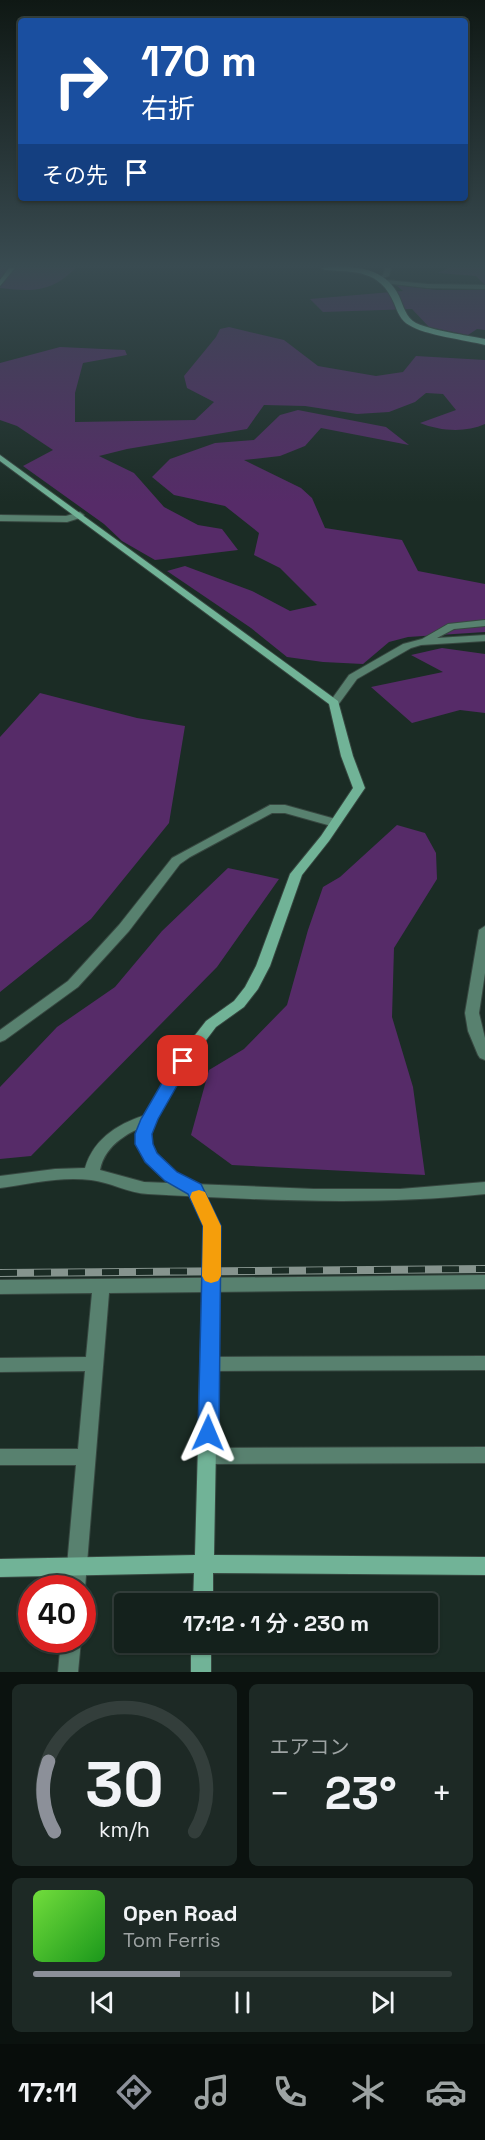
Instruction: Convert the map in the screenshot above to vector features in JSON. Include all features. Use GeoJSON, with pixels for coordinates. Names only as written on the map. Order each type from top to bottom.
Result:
{"type":"FeatureCollection","features":[{"type":"Feature","properties":{"kind":"street"},"geometry":{"type":"LineString","coordinates":[[0,457],[334,703],[347,756],[359,789],[325,838],[296,874],[262,966],[251,989],[239,1004],[212,1024],[183,1061],[149,1119],[143,1134],[144,1144],[151,1158],[171,1177],[195,1189],[212,1226],[208,1456],[203,1593]]}},
{"type":"Feature","properties":{"kind":"street"},"geometry":{"type":"LineString","coordinates":[[0,518],[67,519],[80,515]]}},
{"type":"Feature","properties":{"kind":"street"},"geometry":{"type":"LineString","coordinates":[[334,703],[353,677],[392,654],[452,626],[485,623]]}},
{"type":"Feature","properties":{"kind":"street"},"geometry":{"type":"LineString","coordinates":[[420,642],[485,638]]}},
{"type":"Feature","properties":{"kind":"street"},"geometry":{"type":"LineString","coordinates":[[0,1037],[73,984],[124,928],[176,861],[186,854],[270,809],[285,809],[335,823]]}},
{"type":"Feature","properties":{"kind":"street"},"geometry":{"type":"LineString","coordinates":[[485,930],[472,1013],[475,1031],[485,1055]]}},
{"type":"Feature","properties":{"kind":"street"},"geometry":{"type":"LineString","coordinates":[[91,1174],[93,1164],[114,1135],[132,1123],[149,1119]]}},
{"type":"Feature","properties":{"kind":"street"},"geometry":{"type":"LineString","coordinates":[[0,1182],[91,1174],[123,1185],[144,1188],[410,1195],[485,1188]]}},
{"type":"Feature","properties":{"kind":"street"},"geometry":{"type":"LineString","coordinates":[[0,1287],[485,1282]]}},
{"type":"Feature","properties":{"kind":"street"},"geometry":{"type":"LineString","coordinates":[[76,1575],[101,1287]]}},
{"type":"Feature","properties":{"kind":"street"},"geometry":{"type":"LineString","coordinates":[[210,1364],[485,1363]]}},
{"type":"Feature","properties":{"kind":"street"},"geometry":{"type":"LineString","coordinates":[[0,1365],[94,1364]]}},
{"type":"Feature","properties":{"kind":"street"},"geometry":{"type":"LineString","coordinates":[[208,1456],[485,1455]]}},
{"type":"Feature","properties":{"kind":"street"},"geometry":{"type":"LineString","coordinates":[[0,1457],[87,1456]]}},
{"type":"Feature","properties":{"kind":"street"},"geometry":{"type":"LineString","coordinates":[[0,1568],[204,1564],[485,1566]]}},
{"type":"Feature","properties":{"kind":"street"},"geometry":{"type":"LineString","coordinates":[[68,1672],[70,1653]]}},
{"type":"Feature","properties":{"kind":"street"},"geometry":{"type":"LineString","coordinates":[[201,1653],[201,1672]]}},
{"type":"Feature","properties":{"kind":"shaded area"},"geometry":{"type":"Polygon","coordinates":[[[209,346],[292,346],[318,366],[376,376],[403,372],[416,356],[485,360],[485,424],[469,429],[452,430],[420,423],[456,410],[443,394],[426,393],[415,402],[389,412],[357,414],[305,406],[264,405],[247,429],[127,449],[99,456],[134,473],[164,507],[198,525],[222,529],[238,550],[155,560],[122,541],[104,524],[23,466],[53,450],[17,426],[0,420],[0,363],[60,347],[125,350],[127,355],[83,363],[75,393],[75,422],[195,420],[214,402],[187,388],[184,376],[209,346]]]}},
{"type":"Feature","properties":{"kind":"shaded area"},"geometry":{"type":"Polygon","coordinates":[[[298,410],[386,427],[409,445],[321,428],[305,446],[280,456],[244,460],[301,488],[312,498],[325,528],[402,540],[418,571],[485,584],[485,632],[408,637],[389,642],[363,664],[287,657],[251,628],[167,571],[185,566],[252,591],[290,611],[317,605],[280,568],[254,555],[259,533],[225,506],[174,495],[152,477],[170,459],[215,443],[254,440],[280,415],[298,410]]]}},
{"type":"Feature","properties":{"kind":"shaded area"},"geometry":{"type":"Polygon","coordinates":[[[442,648],[485,654],[485,713],[460,710],[412,723],[371,687],[443,672],[411,655],[442,648]]]}},
{"type":"Feature","properties":{"kind":"shaded area"},"geometry":{"type":"Polygon","coordinates":[[[40,693],[137,718],[185,726],[169,823],[91,919],[0,992],[0,737],[40,693]]]}},
{"type":"Feature","properties":{"kind":"shaded area"},"geometry":{"type":"Polygon","coordinates":[[[397,825],[425,833],[436,853],[437,879],[394,948],[392,1017],[413,1087],[425,1175],[232,1165],[191,1135],[209,1070],[244,1049],[287,1005],[323,887],[340,877],[397,825]]]}},
{"type":"Feature","properties":{"kind":"shaded area"},"geometry":{"type":"Polygon","coordinates":[[[228,868],[279,879],[217,967],[31,1156],[0,1159],[0,1087],[57,1027],[115,987],[162,931],[228,868]]]}},
{"type":"Feature","properties":{"kind":"railway"},"geometry":{"type":"LineString","coordinates":[[0,1273],[485,1269]]}},
{"type":"Feature","properties":{"kind":"slow traffic"},"geometry":{"type":"LineString","coordinates":[[199,1197],[212,1226],[211,1276]]}},
{"type":"Feature","properties":{"kind":"route"},"geometry":{"type":"LineString","coordinates":[[183,1061],[149,1119],[143,1134],[144,1144],[151,1158],[171,1177],[195,1189],[212,1226],[208,1433]]}}]}
